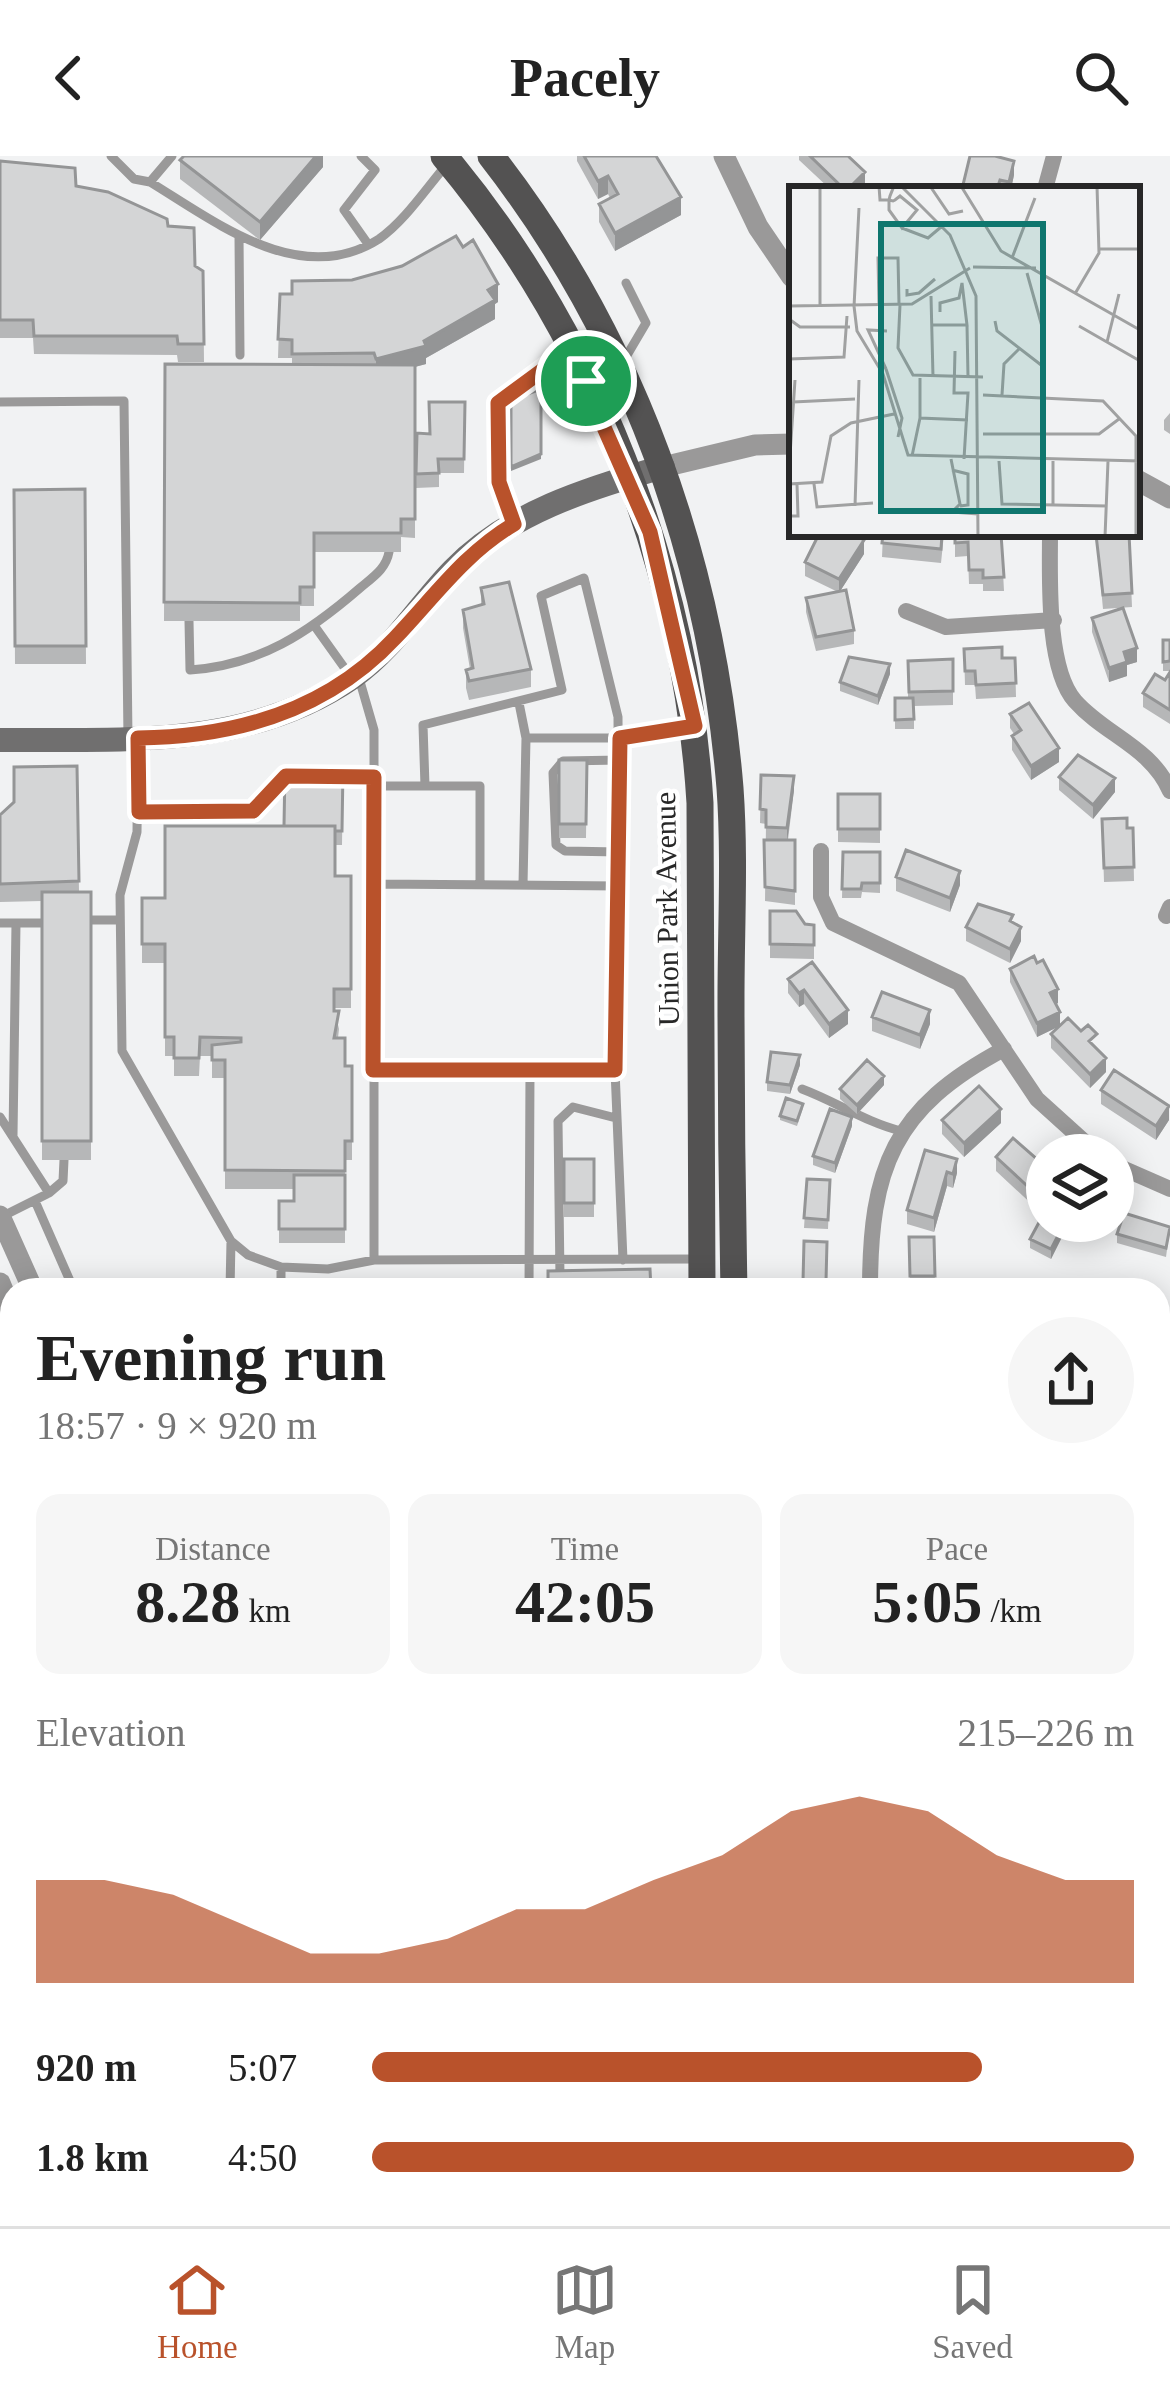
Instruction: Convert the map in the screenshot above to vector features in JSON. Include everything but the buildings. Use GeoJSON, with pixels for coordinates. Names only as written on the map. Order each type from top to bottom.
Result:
{"type":"FeatureCollection","features":[{"type":"Feature","properties":{"kind":"main road","name":"Union Park Avenue"},"geometry":{"type":"LineString","coordinates":[[491,156],[550,240],[620,367],[663,467],[705,611],[730,816],[734,1278]]}},
{"type":"Feature","properties":{"kind":"main road","name":"Union Park Avenue"},"geometry":{"type":"LineString","coordinates":[[446,159],[523,267],[570,350],[628,477],[673,612],[695,726],[702,948],[702,1278]]}},
{"type":"Feature","properties":{"kind":"main road"},"geometry":{"type":"LineString","coordinates":[[0,740],[199,736],[250,725],[355,675],[454,569],[514,524],[663,467]]}},
{"type":"Feature","properties":{"kind":"main road"},"geometry":{"type":"LineString","coordinates":[[695,726],[709,741],[715,780],[730,816]]}},
{"type":"Feature","properties":{"kind":"street"},"geometry":{"type":"LineString","coordinates":[[724,156],[758,227],[789,273]]}},
{"type":"Feature","properties":{"kind":"street"},"geometry":{"type":"LineString","coordinates":[[1046,186],[1054,156]]}},
{"type":"Feature","properties":{"kind":"street"},"geometry":{"type":"LineString","coordinates":[[663,467],[755,445],[789,444]]}},
{"type":"Feature","properties":{"kind":"street"},"geometry":{"type":"LineString","coordinates":[[1140,482],[1170,498]]}},
{"type":"Feature","properties":{"kind":"street"},"geometry":{"type":"LineString","coordinates":[[1050,537],[1060,670],[1073,700],[1150,759],[1170,791]]}},
{"type":"Feature","properties":{"kind":"street"},"geometry":{"type":"LineString","coordinates":[[906,611],[946,627],[1054,620]]}},
{"type":"Feature","properties":{"kind":"street"},"geometry":{"type":"LineString","coordinates":[[821,851],[824,910],[843,932],[959,983],[1060,1125],[1072,1134]]}},
{"type":"Feature","properties":{"kind":"street"},"geometry":{"type":"LineString","coordinates":[[870,1278],[873,1201],[901,1132],[928,1097],[1004,1049]]}},
{"type":"Feature","properties":{"kind":"street"},"geometry":{"type":"LineString","coordinates":[[1134,1173],[1170,1189]]}},
{"type":"Feature","properties":{"kind":"street"},"geometry":{"type":"LineString","coordinates":[[0,1217],[28,1278]]}},
{"type":"Feature","properties":{"kind":"lane"},"geometry":{"type":"LineString","coordinates":[[112,156],[134,178],[151,182],[251,244],[341,259],[382,237],[446,159]]}},
{"type":"Feature","properties":{"kind":"lane"},"geometry":{"type":"LineString","coordinates":[[151,182],[172,156]]}},
{"type":"Feature","properties":{"kind":"lane"},"geometry":{"type":"LineString","coordinates":[[362,156],[375,170],[344,210],[368,244]]}},
{"type":"Feature","properties":{"kind":"lane"},"geometry":{"type":"LineString","coordinates":[[238,236],[240,355]]}},
{"type":"Feature","properties":{"kind":"lane"},"geometry":{"type":"LineString","coordinates":[[620,367],[646,323],[626,284]]}},
{"type":"Feature","properties":{"kind":"lane"},"geometry":{"type":"LineString","coordinates":[[514,524],[499,482],[498,403],[570,350]]}},
{"type":"Feature","properties":{"kind":"lane"},"geometry":{"type":"LineString","coordinates":[[0,402],[124,401],[139,812],[120,920],[122,1051],[231,1240],[248,1255],[281,1267],[328,1269],[374,1260],[733,1259]]}},
{"type":"Feature","properties":{"kind":"lane"},"geometry":{"type":"LineString","coordinates":[[190,621],[190,670],[271,652],[316,628],[374,577],[389,552]]}},
{"type":"Feature","properties":{"kind":"lane"},"geometry":{"type":"LineString","coordinates":[[425,786],[423,725],[562,690],[541,596],[584,578],[620,738],[615,1070],[623,1260]]}},
{"type":"Feature","properties":{"kind":"lane"},"geometry":{"type":"LineString","coordinates":[[316,628],[355,675],[374,730],[374,1260]]}},
{"type":"Feature","properties":{"kind":"lane"},"geometry":{"type":"LineString","coordinates":[[518,703],[526,738],[523,885]]}},
{"type":"Feature","properties":{"kind":"lane"},"geometry":{"type":"LineString","coordinates":[[526,738],[620,738],[695,726]]}},
{"type":"Feature","properties":{"kind":"lane"},"geometry":{"type":"LineString","coordinates":[[619,852],[565,851],[556,845],[553,772],[563,761],[621,760]]}},
{"type":"Feature","properties":{"kind":"lane"},"geometry":{"type":"LineString","coordinates":[[139,812],[253,811],[286,776],[480,786],[480,885]]}},
{"type":"Feature","properties":{"kind":"lane"},"geometry":{"type":"LineString","coordinates":[[374,884],[619,886]]}},
{"type":"Feature","properties":{"kind":"lane"},"geometry":{"type":"LineString","coordinates":[[67,920],[120,920]]}},
{"type":"Feature","properties":{"kind":"lane"},"geometry":{"type":"LineString","coordinates":[[0,922],[42,923]]}},
{"type":"Feature","properties":{"kind":"lane"},"geometry":{"type":"LineString","coordinates":[[13,1136],[16,923]]}},
{"type":"Feature","properties":{"kind":"lane"},"geometry":{"type":"LineString","coordinates":[[373,1070],[615,1070]]}},
{"type":"Feature","properties":{"kind":"lane"},"geometry":{"type":"LineString","coordinates":[[529,1278],[530,1070]]}},
{"type":"Feature","properties":{"kind":"lane"},"geometry":{"type":"LineString","coordinates":[[802,1089],[831,1100],[866,1123],[901,1132]]}},
{"type":"Feature","properties":{"kind":"lane"},"geometry":{"type":"LineString","coordinates":[[560,1278],[561,1114],[573,1107],[616,1118]]}},
{"type":"Feature","properties":{"kind":"lane"},"geometry":{"type":"LineString","coordinates":[[0,1117],[50,1193]]}},
{"type":"Feature","properties":{"kind":"lane"},"geometry":{"type":"LineString","coordinates":[[0,1217],[50,1193],[63,1181],[64,1165]]}},
{"type":"Feature","properties":{"kind":"lane"},"geometry":{"type":"LineString","coordinates":[[35,1201],[69,1278]]}},
{"type":"Feature","properties":{"kind":"lane"},"geometry":{"type":"LineString","coordinates":[[230,1278],[231,1240]]}},
{"type":"Feature","properties":{"kind":"lane"},"geometry":{"type":"LineString","coordinates":[[281,1267],[281,1278]]}},
{"type":"Feature","properties":{"kind":"route"},"geometry":{"type":"LineString","coordinates":[[570,350],[586,381],[650,532],[673,612],[695,726],[620,738],[615,1070],[373,1070],[374,777],[286,776],[269,788],[253,811],[139,812],[138,738],[199,736],[250,725],[299,706],[358,673],[392,642],[454,569],[514,524],[499,482],[498,403],[570,350]]}}]}
